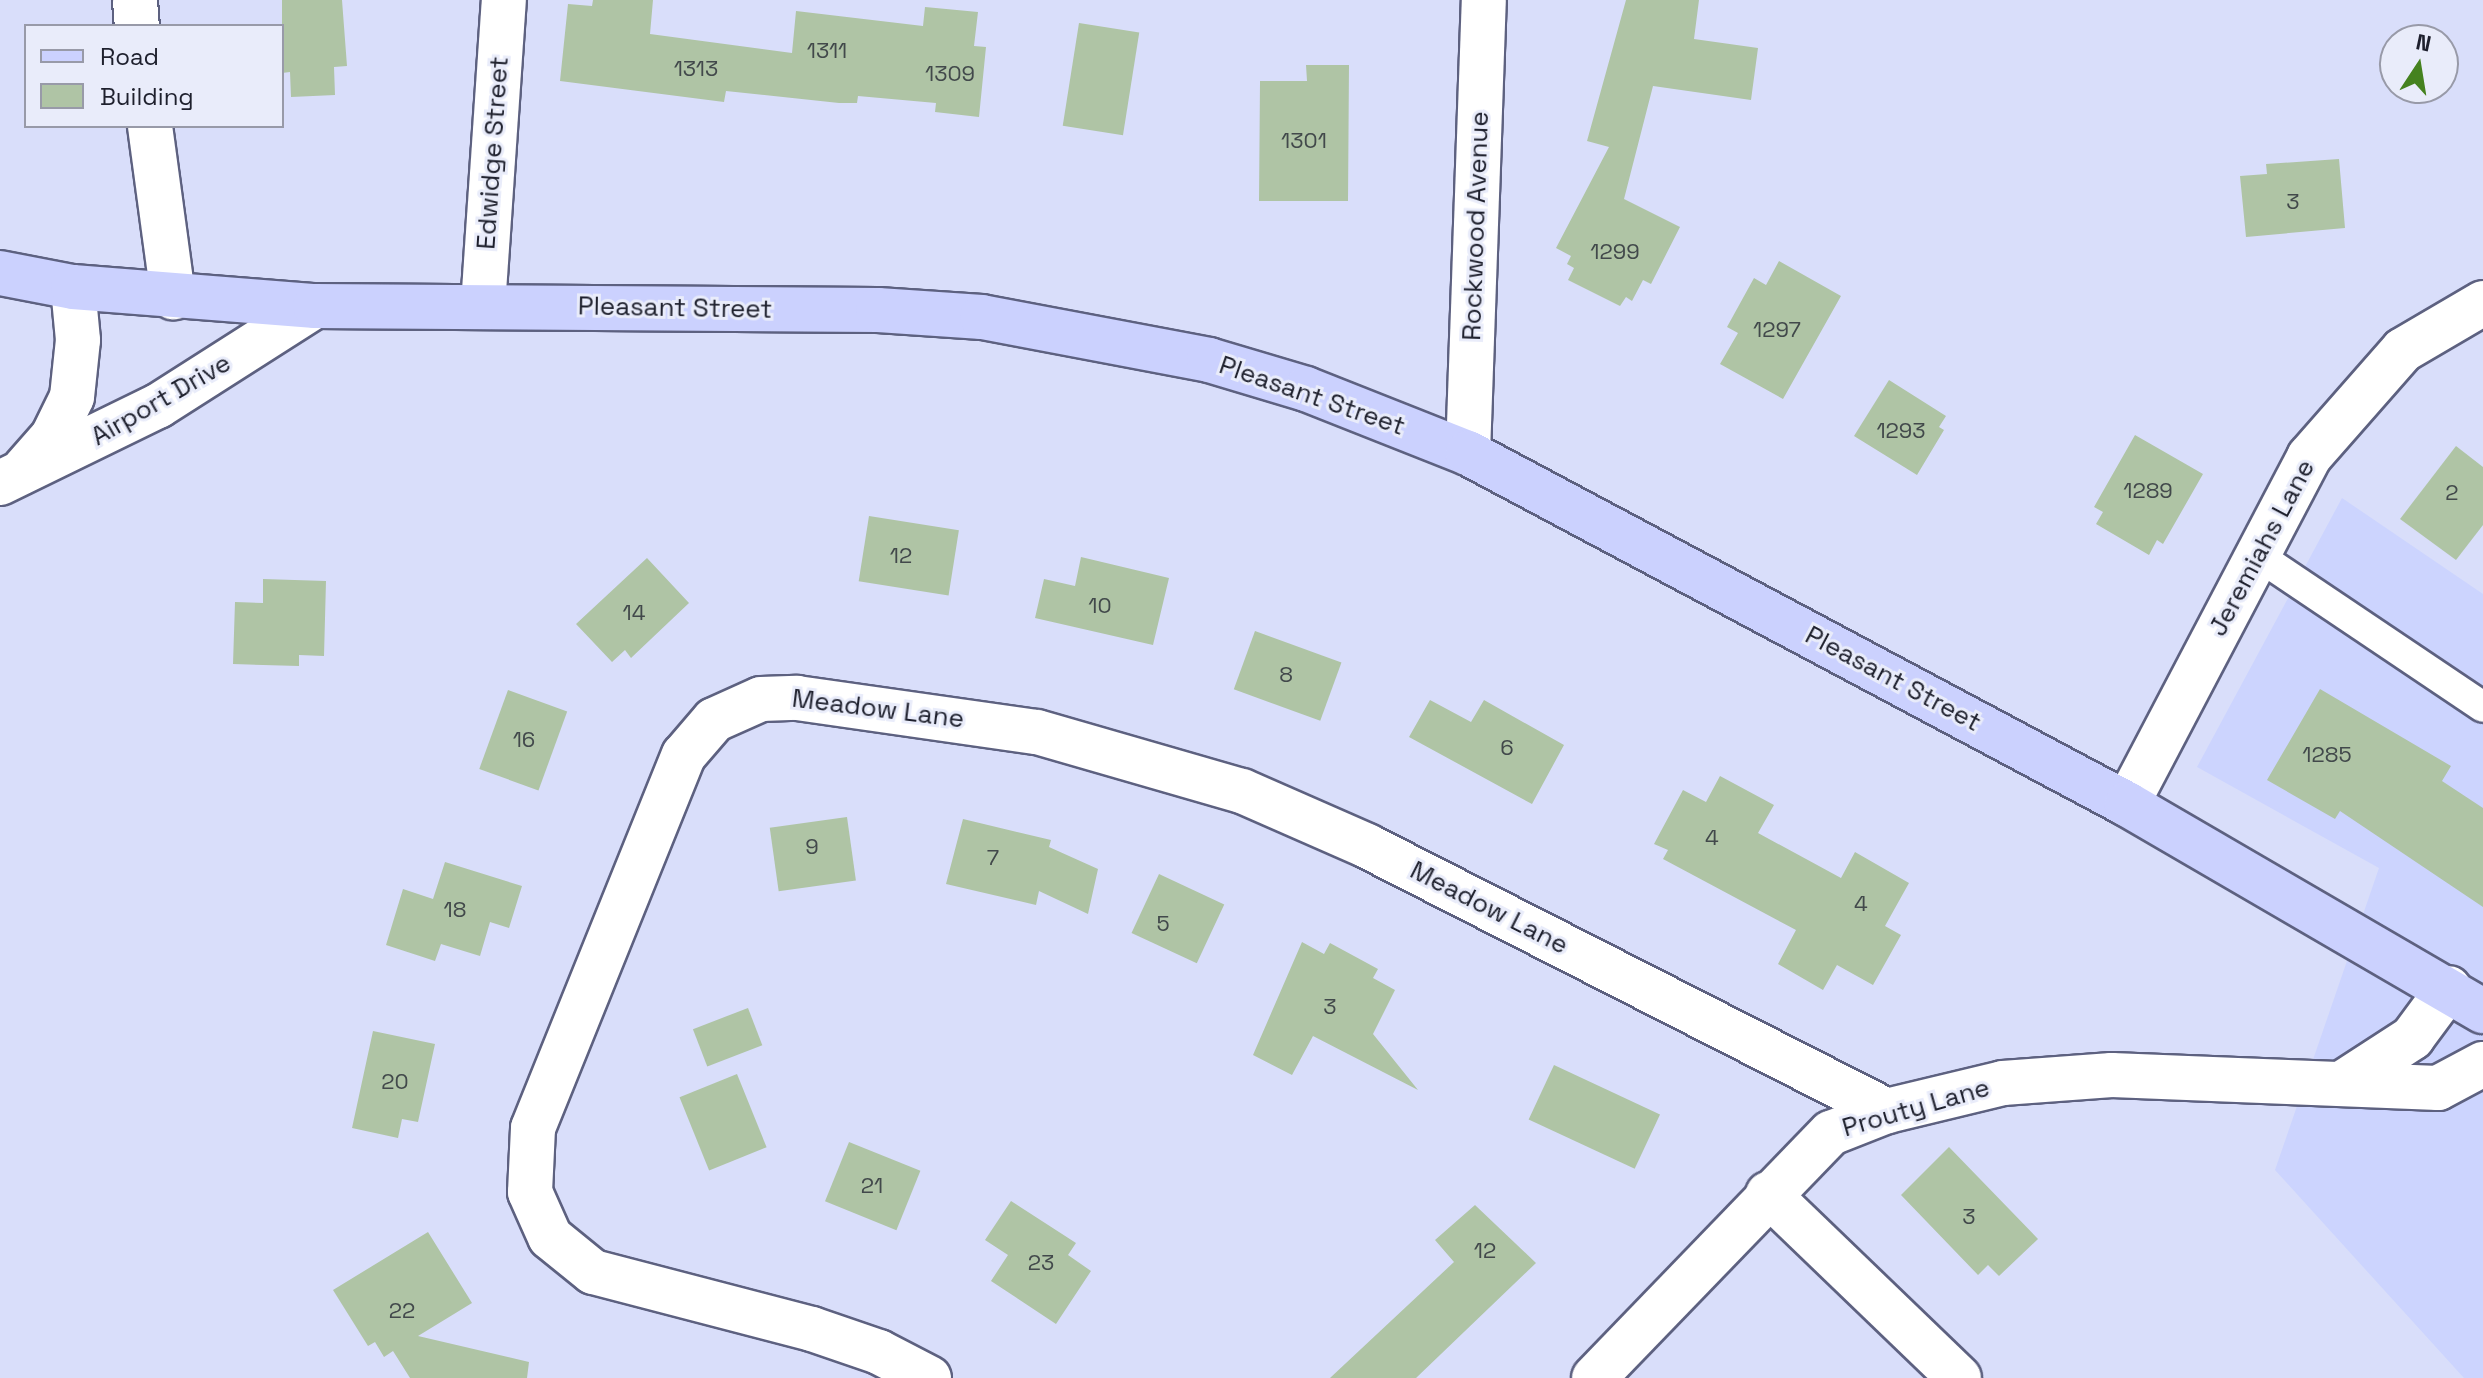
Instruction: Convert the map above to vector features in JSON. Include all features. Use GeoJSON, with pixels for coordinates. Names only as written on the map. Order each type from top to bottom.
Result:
{"type":"FeatureCollection","features":[{"type":"Feature","properties":{"kind":"main road","name":"Pleasant Street"},"geometry":{"type":"LineString","coordinates":[[0,273],[73,287],[315,306],[878,310],[982,317],[1209,360],[1306,389],[1468,453],[2127,804],[2466,1000]]}},
{"type":"Feature","properties":{"kind":"street"},"geometry":{"type":"LineString","coordinates":[[135,0],[137,24]]}},
{"type":"Feature","properties":{"kind":"street","name":"Edwidge Street"},"geometry":{"type":"LineString","coordinates":[[483,306],[504,0]]}},
{"type":"Feature","properties":{"kind":"street","name":"Rockwood Avenue"},"geometry":{"type":"LineString","coordinates":[[1468,453],[1484,0]]}},
{"type":"Feature","properties":{"kind":"street"},"geometry":{"type":"LineString","coordinates":[[150,128],[173,297]]}},
{"type":"Feature","properties":{"kind":"street"},"geometry":{"type":"LineString","coordinates":[[7,481],[53,436],[72,397],[78,340],[73,287]]}},
{"type":"Feature","properties":{"kind":"street","name":"Jeremiahs Lane"},"geometry":{"type":"LineString","coordinates":[[2127,804],[2309,457],[2392,362],[2483,303]]}},
{"type":"Feature","properties":{"kind":"street","name":"Airport Drive"},"geometry":{"type":"LineString","coordinates":[[7,481],[158,406],[315,306]]}},
{"type":"Feature","properties":{"kind":"street","name":"Meadow Lane"},"geometry":{"type":"LineString","coordinates":[[929,1378],[879,1352],[812,1329],[593,1272],[550,1237],[530,1192],[533,1128],[684,755],[714,720],[748,703],[797,698],[1012,727],[1242,791],[1367,846],[1887,1111]]}},
{"type":"Feature","properties":{"kind":"street"},"geometry":{"type":"LineString","coordinates":[[2341,1084],[2466,1000]]}},
{"type":"Feature","properties":{"kind":"street","name":"Prouty Lane"},"geometry":{"type":"LineString","coordinates":[[1594,1378],[1768,1194],[1831,1133],[1887,1111],[2003,1083],[2112,1075],[2438,1088],[2483,1064]]}},
{"type":"Feature","properties":{"kind":"street"},"geometry":{"type":"LineString","coordinates":[[1768,1194],[1959,1378]]}},
{"type":"Feature","properties":{"kind":"lane"},"geometry":{"type":"LineString","coordinates":[[2257,555],[2483,707]]}},
{"type":"Feature","properties":{"kind":"shaded area"},"geometry":{"type":"Polygon","coordinates":[[[2342,498],[2483,594],[2483,1378],[2464,1378],[2275,1170],[2379,868],[2197,767],[2342,498]]]}},
{"type":"Feature","properties":{"kind":"building"},"geometry":{"type":"Polygon","coordinates":[[[282,0],[342,0],[347,66],[334,67],[335,95],[291,97],[290,72],[284,73],[282,0]]]}},
{"type":"Feature","properties":{"kind":"building"},"geometry":{"type":"Polygon","coordinates":[[[593,0],[653,0],[650,34],[792,53],[796,11],[923,26],[925,7],[978,12],[974,46],[986,47],[979,117],[935,112],[936,103],[858,96],[857,103],[839,103],[726,91],[724,102],[560,81],[568,4],[592,6],[593,0]]]}},
{"type":"Feature","properties":{"kind":"building"},"geometry":{"type":"Polygon","coordinates":[[[1626,0],[1699,0],[1694,39],[1758,48],[1751,100],[1653,86],[1624,199],[1680,227],[1651,284],[1643,280],[1632,301],[1626,297],[1620,306],[1568,280],[1574,268],[1567,264],[1571,256],[1556,248],[1609,147],[1587,141],[1626,0]]]}},
{"type":"Feature","properties":{"kind":"building"},"geometry":{"type":"Polygon","coordinates":[[[1079,23],[1139,33],[1123,135],[1063,126],[1079,23]]]}},
{"type":"Feature","properties":{"kind":"building"},"geometry":{"type":"Polygon","coordinates":[[[1306,65],[1349,65],[1348,201],[1259,201],[1260,81],[1307,81],[1306,65]]]}},
{"type":"Feature","properties":{"kind":"building"},"geometry":{"type":"Polygon","coordinates":[[[2339,159],[2345,228],[2246,237],[2240,176],[2267,174],[2266,164],[2339,159]]]}},
{"type":"Feature","properties":{"kind":"building"},"geometry":{"type":"Polygon","coordinates":[[[1779,261],[1841,296],[1783,399],[1720,364],[1738,333],[1727,327],[1754,278],[1766,285],[1779,261]]]}},
{"type":"Feature","properties":{"kind":"building"},"geometry":{"type":"Polygon","coordinates":[[[1889,380],[1946,416],[1939,427],[1944,430],[1917,475],[1854,436],[1889,380]]]}},
{"type":"Feature","properties":{"kind":"building"},"geometry":{"type":"Polygon","coordinates":[[[2135,435],[2203,474],[2163,544],[2157,540],[2149,555],[2096,524],[2103,512],[2094,507],[2135,435]]]}},
{"type":"Feature","properties":{"kind":"building"},"geometry":{"type":"Polygon","coordinates":[[[2456,446],[2483,467],[2483,525],[2456,560],[2400,519],[2456,446]]]}},
{"type":"Feature","properties":{"kind":"building"},"geometry":{"type":"Polygon","coordinates":[[[869,516],[959,530],[949,595],[859,581],[869,516]]]}},
{"type":"Feature","properties":{"kind":"building"},"geometry":{"type":"Polygon","coordinates":[[[1081,557],[1169,578],[1153,645],[1035,618],[1044,579],[1075,586],[1081,557]]]}},
{"type":"Feature","properties":{"kind":"building"},"geometry":{"type":"Polygon","coordinates":[[[647,558],[689,603],[631,658],[625,650],[612,662],[576,624],[647,558]]]}},
{"type":"Feature","properties":{"kind":"building"},"geometry":{"type":"Polygon","coordinates":[[[263,579],[326,581],[324,656],[299,655],[299,666],[233,664],[235,602],[263,603],[263,579]]]}},
{"type":"Feature","properties":{"kind":"building"},"geometry":{"type":"Polygon","coordinates":[[[1255,631],[1341,662],[1320,721],[1234,689],[1255,631]]]}},
{"type":"Feature","properties":{"kind":"building"},"geometry":{"type":"Polygon","coordinates":[[[2320,689],[2451,766],[2442,781],[2483,808],[2483,907],[2340,811],[2335,819],[2267,780],[2320,689]]]}},
{"type":"Feature","properties":{"kind":"building"},"geometry":{"type":"Polygon","coordinates":[[[508,690],[567,712],[538,790],[479,769],[508,690]]]}},
{"type":"Feature","properties":{"kind":"building"},"geometry":{"type":"Polygon","coordinates":[[[1430,700],[1471,722],[1484,700],[1564,745],[1532,804],[1409,737],[1430,700]]]}},
{"type":"Feature","properties":{"kind":"building"},"geometry":{"type":"Polygon","coordinates":[[[1720,776],[1774,805],[1758,833],[1841,878],[1855,852],[1909,883],[1885,926],[1901,935],[1873,985],[1837,965],[1823,990],[1778,964],[1796,930],[1663,859],[1668,850],[1654,844],[1683,790],[1706,802],[1720,776]]]}},
{"type":"Feature","properties":{"kind":"building"},"geometry":{"type":"Polygon","coordinates":[[[847,817],[856,880],[779,891],[770,828],[847,817]]]}},
{"type":"Feature","properties":{"kind":"building"},"geometry":{"type":"Polygon","coordinates":[[[963,819],[1051,840],[1049,847],[1098,869],[1088,914],[1039,891],[1036,905],[946,884],[963,819]]]}},
{"type":"Feature","properties":{"kind":"building"},"geometry":{"type":"Polygon","coordinates":[[[445,862],[522,886],[509,928],[490,922],[480,956],[441,944],[435,961],[386,945],[403,889],[433,899],[445,862]]]}},
{"type":"Feature","properties":{"kind":"building"},"geometry":{"type":"Polygon","coordinates":[[[1159,874],[1224,904],[1197,963],[1132,933],[1159,874]]]}},
{"type":"Feature","properties":{"kind":"building"},"geometry":{"type":"Polygon","coordinates":[[[1302,942],[1324,954],[1330,943],[1378,969],[1373,978],[1395,990],[1373,1034],[1418,1090],[1313,1036],[1292,1075],[1253,1055],[1302,942]]]}},
{"type":"Feature","properties":{"kind":"building"},"geometry":{"type":"Polygon","coordinates":[[[748,1008],[762,1045],[707,1066],[693,1029],[748,1008]]]}},
{"type":"Feature","properties":{"kind":"building"},"geometry":{"type":"Polygon","coordinates":[[[373,1031],[435,1044],[418,1122],[402,1119],[398,1138],[352,1128],[373,1031]]]}},
{"type":"Feature","properties":{"kind":"building"},"geometry":{"type":"Polygon","coordinates":[[[1554,1065],[1660,1114],[1635,1169],[1529,1119],[1554,1065]]]}},
{"type":"Feature","properties":{"kind":"building"},"geometry":{"type":"Polygon","coordinates":[[[737,1074],[767,1147],[709,1170],[680,1097],[737,1074]]]}},
{"type":"Feature","properties":{"kind":"building"},"geometry":{"type":"Polygon","coordinates":[[[849,1142],[920,1171],[896,1230],[825,1201],[849,1142]]]}},
{"type":"Feature","properties":{"kind":"building"},"geometry":{"type":"Polygon","coordinates":[[[1949,1147],[2038,1239],[1999,1276],[1988,1265],[1978,1275],[1901,1195],[1949,1147]]]}},
{"type":"Feature","properties":{"kind":"building"},"geometry":{"type":"Polygon","coordinates":[[[1011,1201],[1076,1243],[1068,1255],[1091,1271],[1056,1324],[991,1281],[1008,1255],[985,1240],[1011,1201]]]}},
{"type":"Feature","properties":{"kind":"building"},"geometry":{"type":"Polygon","coordinates":[[[1475,1205],[1536,1263],[1416,1378],[1330,1378],[1454,1262],[1435,1240],[1475,1205]]]}},
{"type":"Feature","properties":{"kind":"building"},"geometry":{"type":"Polygon","coordinates":[[[428,1232],[472,1303],[418,1336],[529,1362],[527,1378],[410,1378],[393,1351],[384,1357],[375,1342],[368,1346],[333,1290],[428,1232]]]}}]}
